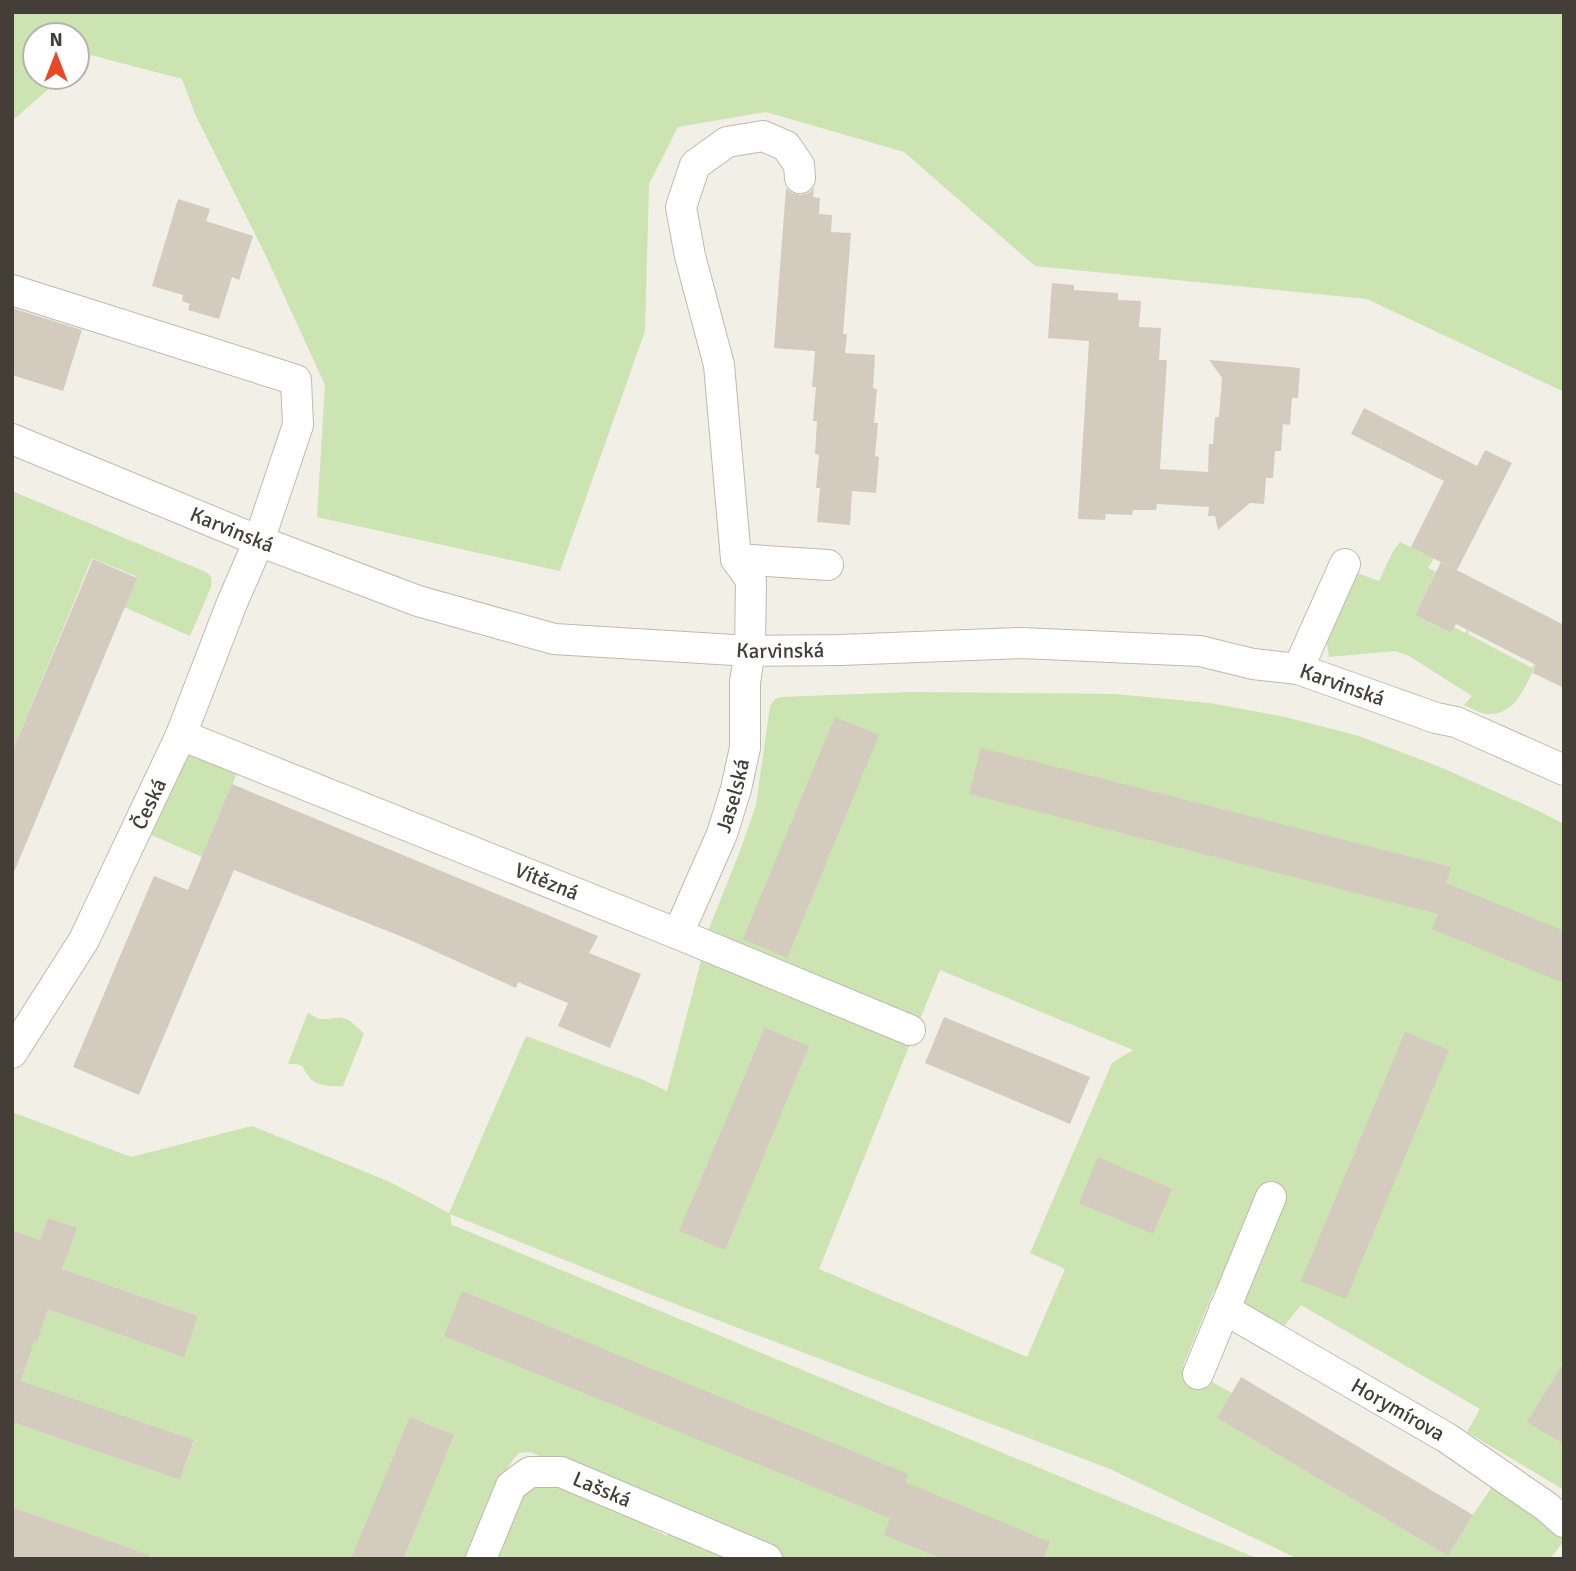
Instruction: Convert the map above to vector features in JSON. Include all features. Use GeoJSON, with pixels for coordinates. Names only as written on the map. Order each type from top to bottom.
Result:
{"type":"FeatureCollection","features":[{"type":"Feature","properties":{"kind":"street"},"geometry":{"type":"LineString","coordinates":[[800,178],[799,165],[786,146],[763,136],[727,142],[695,165],[681,206],[690,256],[719,365],[736,559],[828,565]]}},
{"type":"Feature","properties":{"kind":"street","name":"Česká"},"geometry":{"type":"LineString","coordinates":[[12,290],[296,380],[298,425],[259,541],[181,735],[84,940],[12,1053]]}},
{"type":"Feature","properties":{"kind":"street","name":"Karvinská"},"geometry":{"type":"LineString","coordinates":[[12,439],[259,541],[418,601],[554,639],[750,651],[1021,643],[1200,650],[1253,664],[1298,669],[1436,718],[1456,722],[1564,770]]}},
{"type":"Feature","properties":{"kind":"street","name":"Jaselská"},"geometry":{"type":"LineString","coordinates":[[678,934],[722,834],[745,748],[745,682],[750,651],[751,580],[736,559]]}},
{"type":"Feature","properties":{"kind":"street"},"geometry":{"type":"LineString","coordinates":[[1298,669],[1345,564]]}},
{"type":"Feature","properties":{"kind":"street","name":"Vítězná"},"geometry":{"type":"LineString","coordinates":[[181,735],[910,1030]]}},
{"type":"Feature","properties":{"kind":"street"},"geometry":{"type":"LineString","coordinates":[[1198,1374],[1271,1197]]}},
{"type":"Feature","properties":{"kind":"street","name":"Horymírova"},"geometry":{"type":"LineString","coordinates":[[1224,1309],[1447,1438],[1547,1507],[1564,1522]]}},
{"type":"Feature","properties":{"kind":"street","name":"Lašská"},"geometry":{"type":"LineString","coordinates":[[481,1559],[511,1486],[530,1472],[561,1472],[766,1559]]}},
{"type":"Feature","properties":{"kind":"green space"},"geometry":{"type":"Polygon","coordinates":[[[12,12],[1564,12],[1564,392],[1367,299],[1035,266],[904,152],[766,112],[678,127],[649,184],[645,331],[560,571],[317,517],[325,385],[265,254],[195,114],[182,79],[91,55],[91,21],[21,21],[21,91],[46,91],[12,121],[12,12]]]}},
{"type":"Feature","properties":{"kind":"green space"},"geometry":{"type":"Polygon","coordinates":[[[12,491],[206,572],[210,577],[211,587],[190,636],[124,607],[136,576],[92,558],[12,752],[12,491]]]}},
{"type":"Feature","properties":{"kind":"green space"},"geometry":{"type":"Polygon","coordinates":[[[1400,542],[1434,558],[1428,568],[1436,572],[1415,615],[1450,633],[1454,627],[1465,633],[1467,630],[1468,634],[1532,668],[1536,665],[1523,691],[1504,711],[1486,714],[1464,705],[1472,696],[1409,656],[1395,651],[1329,657],[1325,632],[1354,572],[1379,581],[1400,542]]]}},
{"type":"Feature","properties":{"kind":"green space"},"geometry":{"type":"Polygon","coordinates":[[[910,692],[1115,694],[1210,703],[1285,717],[1359,736],[1440,767],[1564,824],[1564,1490],[1467,1432],[1480,1409],[1301,1305],[1285,1325],[1269,1322],[1214,1290],[1183,1366],[1232,1393],[1217,1418],[1448,1556],[1492,1487],[1564,1536],[1564,1541],[1550,1559],[1298,1559],[1110,1469],[657,1297],[450,1214],[452,1226],[1259,1559],[785,1559],[530,1452],[519,1453],[504,1474],[491,1503],[473,1559],[151,1559],[145,1554],[12,1507],[12,1422],[180,1480],[194,1441],[21,1381],[48,1309],[184,1356],[198,1316],[62,1269],[76,1229],[48,1218],[40,1240],[12,1230],[12,1112],[131,1157],[252,1126],[388,1181],[449,1213],[526,1036],[667,1091],[710,926],[756,805],[770,706],[775,699],[910,692]],[[940,970],[819,1269],[1027,1357],[1065,1269],[1030,1253],[1112,1063],[1133,1050],[940,970]]]}},
{"type":"Feature","properties":{"kind":"green space"},"geometry":{"type":"Polygon","coordinates":[[[185,742],[242,761],[202,857],[140,830],[185,742]]]}},
{"type":"Feature","properties":{"kind":"green space"},"geometry":{"type":"Polygon","coordinates":[[[308,1012],[323,1019],[346,1019],[364,1034],[343,1086],[317,1083],[301,1065],[288,1064],[308,1012]]]}},
{"type":"Feature","properties":{"kind":"green space"},"geometry":{"type":"Polygon","coordinates":[[[552,1481],[655,1521],[653,1529],[667,1536],[672,1527],[746,1559],[490,1559],[519,1496],[533,1487],[552,1481]]]}},
{"type":"Feature","properties":{"kind":"building"},"geometry":{"type":"Polygon","coordinates":[[[786,188],[801,195],[814,188],[813,197],[820,198],[819,214],[832,215],[831,232],[851,233],[843,334],[847,334],[845,353],[875,355],[873,388],[877,389],[874,423],[878,423],[875,456],[879,457],[876,493],[852,491],[850,525],[817,522],[819,455],[815,454],[817,421],[813,421],[816,387],[812,387],[815,351],[774,348],[786,188]]]}},
{"type":"Feature","properties":{"kind":"building"},"geometry":{"type":"Polygon","coordinates":[[[178,199],[210,209],[206,221],[253,236],[239,280],[232,277],[219,319],[188,310],[190,304],[182,301],[183,295],[152,286],[178,199]]]}},
{"type":"Feature","properties":{"kind":"building"},"geometry":{"type":"Polygon","coordinates":[[[1052,283],[1074,285],[1074,290],[1118,293],[1118,300],[1141,301],[1139,327],[1161,328],[1159,360],[1167,360],[1160,469],[1208,472],[1209,444],[1213,444],[1215,417],[1219,417],[1222,378],[1209,360],[1300,368],[1298,398],[1292,398],[1290,425],[1283,424],[1281,451],[1275,451],[1273,478],[1266,478],[1264,504],[1250,503],[1218,530],[1215,516],[1208,516],[1209,507],[1157,504],[1156,510],[1133,510],[1132,515],[1106,514],[1105,520],[1078,519],[1089,341],[1048,338],[1052,283]]]}},
{"type":"Feature","properties":{"kind":"building"},"geometry":{"type":"Polygon","coordinates":[[[12,308],[82,330],[63,391],[12,375],[12,308]]]}},
{"type":"Feature","properties":{"kind":"building"},"geometry":{"type":"Polygon","coordinates":[[[1364,408],[1477,466],[1485,450],[1512,463],[1457,570],[1411,547],[1444,481],[1351,434],[1364,408]]]}},
{"type":"Feature","properties":{"kind":"building"},"geometry":{"type":"Polygon","coordinates":[[[93,559],[137,578],[12,877],[12,752],[93,559]]]}},
{"type":"Feature","properties":{"kind":"building"},"geometry":{"type":"Polygon","coordinates":[[[1441,562],[1564,625],[1564,688],[1533,673],[1536,665],[1456,624],[1451,633],[1415,615],[1441,562]]]}},
{"type":"Feature","properties":{"kind":"building"},"geometry":{"type":"Polygon","coordinates":[[[835,717],[879,735],[787,958],[743,939],[835,717]]]}},
{"type":"Feature","properties":{"kind":"building"},"geometry":{"type":"Polygon","coordinates":[[[981,748],[1451,867],[1446,883],[1564,931],[1564,983],[1432,929],[1438,914],[969,794],[981,748]]]}},
{"type":"Feature","properties":{"kind":"building"},"geometry":{"type":"Polygon","coordinates":[[[232,784],[598,936],[589,953],[641,974],[610,1048],[558,1026],[568,1003],[518,982],[516,988],[410,940],[234,870],[139,1095],[73,1067],[154,876],[188,890],[232,784]]]}},
{"type":"Feature","properties":{"kind":"building"},"geometry":{"type":"Polygon","coordinates":[[[944,1017],[1090,1077],[1070,1124],[925,1063],[944,1017]]]}},
{"type":"Feature","properties":{"kind":"building"},"geometry":{"type":"Polygon","coordinates":[[[765,1028],[809,1046],[725,1250],[679,1231],[765,1028]]]}},
{"type":"Feature","properties":{"kind":"building"},"geometry":{"type":"Polygon","coordinates":[[[1405,1032],[1449,1050],[1346,1299],[1301,1281],[1405,1032]]]}},
{"type":"Feature","properties":{"kind":"building"},"geometry":{"type":"Polygon","coordinates":[[[1098,1157],[1172,1189],[1153,1234],[1079,1203],[1098,1157]]]}},
{"type":"Feature","properties":{"kind":"building"},"geometry":{"type":"Polygon","coordinates":[[[48,1218],[77,1228],[62,1269],[198,1316],[184,1357],[48,1309],[21,1381],[194,1440],[180,1480],[12,1422],[12,1230],[40,1240],[48,1218]]]}},
{"type":"Feature","properties":{"kind":"building"},"geometry":{"type":"Polygon","coordinates":[[[462,1291],[908,1474],[905,1482],[1050,1542],[1043,1559],[943,1559],[884,1535],[890,1518],[444,1336],[462,1291]]]}},
{"type":"Feature","properties":{"kind":"building"},"geometry":{"type":"Polygon","coordinates":[[[1564,1362],[1564,1444],[1527,1422],[1564,1362]]]}},
{"type":"Feature","properties":{"kind":"building"},"geometry":{"type":"Polygon","coordinates":[[[1241,1377],[1473,1515],[1448,1556],[1217,1418],[1241,1377]]]}},
{"type":"Feature","properties":{"kind":"building"},"geometry":{"type":"Polygon","coordinates":[[[410,1417],[454,1435],[403,1559],[351,1559],[410,1417]]]}},
{"type":"Feature","properties":{"kind":"building"},"geometry":{"type":"Polygon","coordinates":[[[12,1507],[149,1555],[149,1559],[12,1559],[12,1507]]]}}]}
